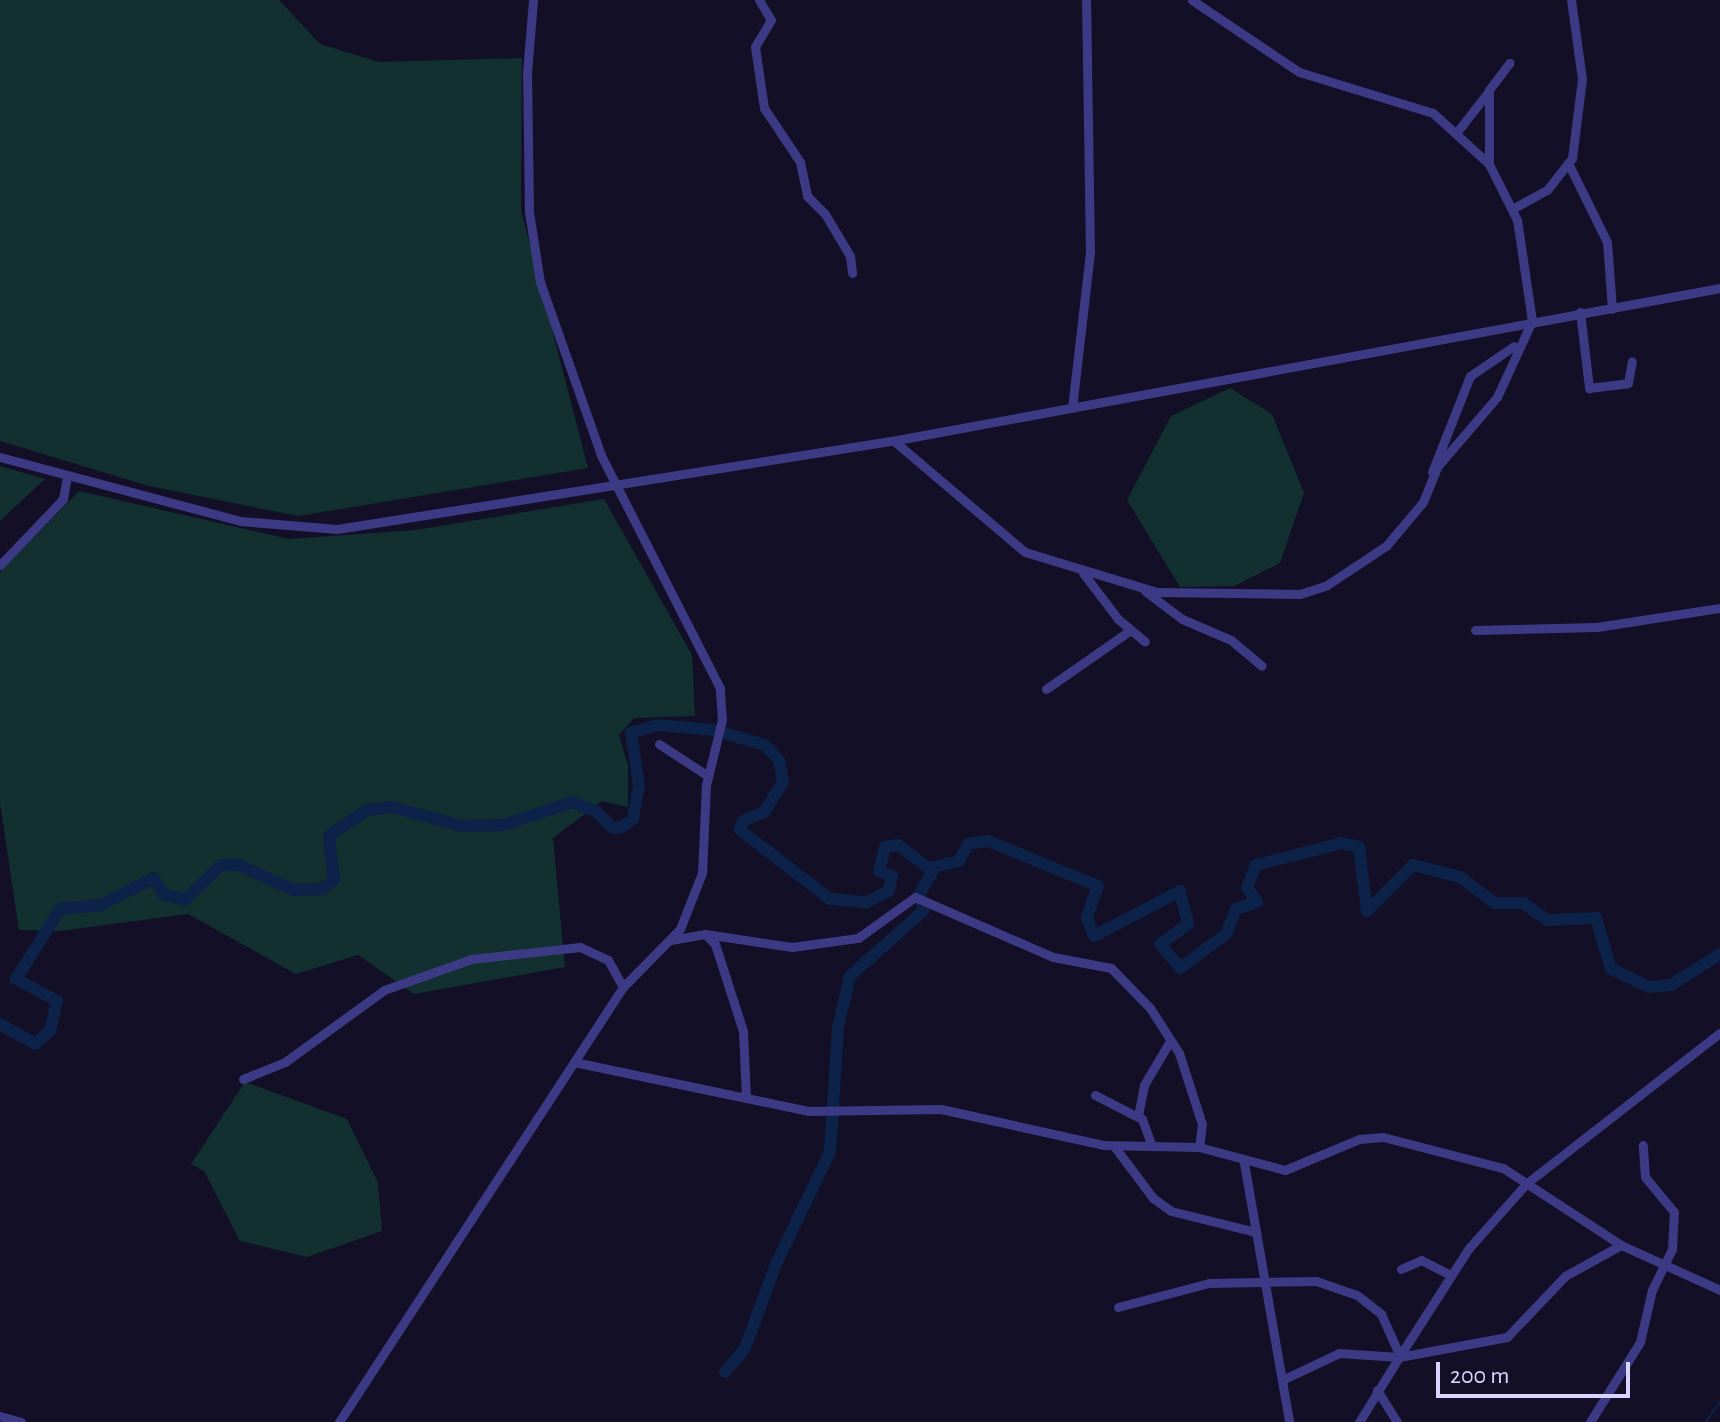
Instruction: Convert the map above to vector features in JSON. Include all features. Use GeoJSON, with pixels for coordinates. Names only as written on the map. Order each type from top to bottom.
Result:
{"type":"FeatureCollection","features":[{"type":"Feature","properties":{"kind":"street"},"geometry":{"type":"LineString","coordinates":[[339,1422],[623,987],[671,940],[700,886],[708,776],[719,743],[722,720],[717,678],[616,485],[550,314],[531,240],[527,73],[533,0]]}},
{"type":"Feature","properties":{"kind":"street"},"geometry":{"type":"LineString","coordinates":[[759,0],[771,20],[755,47],[764,108],[800,162],[807,196],[825,214],[850,256],[852,273]]}},
{"type":"Feature","properties":{"kind":"street"},"geometry":{"type":"LineString","coordinates":[[1072,408],[1090,252],[1086,0]]}},
{"type":"Feature","properties":{"kind":"street"},"geometry":{"type":"LineString","coordinates":[[1192,0],[1287,67],[1422,108],[1457,132],[1489,164],[1514,208],[1532,321],[1517,344],[1497,397],[1431,476]]}},
{"type":"Feature","properties":{"kind":"street"},"geometry":{"type":"LineString","coordinates":[[1514,208],[1547,190],[1568,163],[1582,79],[1571,0]]}},
{"type":"Feature","properties":{"kind":"street"},"geometry":{"type":"LineString","coordinates":[[1457,132],[1509,63]]}},
{"type":"Feature","properties":{"kind":"street"},"geometry":{"type":"LineString","coordinates":[[1489,90],[1489,164]]}},
{"type":"Feature","properties":{"kind":"street"},"geometry":{"type":"LineString","coordinates":[[1568,163],[1607,242],[1612,309]]}},
{"type":"Feature","properties":{"kind":"street"},"geometry":{"type":"LineString","coordinates":[[0,457],[240,521],[316,529],[894,441],[1720,288]]}},
{"type":"Feature","properties":{"kind":"street"},"geometry":{"type":"LineString","coordinates":[[1580,312],[1589,388],[1628,383],[1632,361]]}},
{"type":"Feature","properties":{"kind":"street"},"geometry":{"type":"LineString","coordinates":[[894,441],[1025,552],[1083,573],[1142,589],[1285,594],[1320,588],[1386,546],[1423,502],[1470,376],[1517,344]]}},
{"type":"Feature","properties":{"kind":"street"},"geometry":{"type":"LineString","coordinates":[[0,565],[63,499],[67,477]]}},
{"type":"Feature","properties":{"kind":"street"},"geometry":{"type":"LineString","coordinates":[[1083,573],[1129,631],[1145,642]]}},
{"type":"Feature","properties":{"kind":"street"},"geometry":{"type":"LineString","coordinates":[[1142,589],[1182,619],[1231,640],[1262,666]]}},
{"type":"Feature","properties":{"kind":"street"},"geometry":{"type":"LineString","coordinates":[[1475,630],[1597,627],[1720,608]]}},
{"type":"Feature","properties":{"kind":"street"},"geometry":{"type":"LineString","coordinates":[[1046,689],[1129,631]]}},
{"type":"Feature","properties":{"kind":"street"},"geometry":{"type":"LineString","coordinates":[[659,744],[708,776]]}},
{"type":"Feature","properties":{"kind":"street"},"geometry":{"type":"LineString","coordinates":[[671,940],[705,934],[792,947],[858,938],[906,901],[930,899],[1053,957],[1111,968],[1150,1008],[1185,1067],[1202,1124],[1199,1147]]}},
{"type":"Feature","properties":{"kind":"street"},"geometry":{"type":"LineString","coordinates":[[705,934],[720,956],[741,1019],[746,1098]]}},
{"type":"Feature","properties":{"kind":"street"},"geometry":{"type":"LineString","coordinates":[[243,1079],[285,1062],[384,990],[471,959],[580,947],[608,960],[623,987]]}},
{"type":"Feature","properties":{"kind":"street"},"geometry":{"type":"LineString","coordinates":[[1359,1422],[1450,1275],[1527,1183],[1720,1033]]}},
{"type":"Feature","properties":{"kind":"street"},"geometry":{"type":"LineString","coordinates":[[1152,1146],[1138,1116],[1144,1085],[1170,1041]]}},
{"type":"Feature","properties":{"kind":"street"},"geometry":{"type":"LineString","coordinates":[[574,1062],[833,1114],[941,1109],[1114,1146],[1199,1147],[1244,1163],[1294,1170],[1359,1139],[1383,1137],[1494,1164],[1621,1245],[1667,1262],[1720,1290]]}},
{"type":"Feature","properties":{"kind":"street"},"geometry":{"type":"LineString","coordinates":[[1095,1095],[1138,1116]]}},
{"type":"Feature","properties":{"kind":"street"},"geometry":{"type":"LineString","coordinates":[[1590,1422],[1640,1342],[1652,1290],[1667,1262],[1675,1218],[1645,1177],[1643,1145]]}},
{"type":"Feature","properties":{"kind":"street"},"geometry":{"type":"LineString","coordinates":[[1114,1146],[1153,1198],[1171,1211],[1256,1232]]}},
{"type":"Feature","properties":{"kind":"street"},"geometry":{"type":"LineString","coordinates":[[1244,1163],[1289,1422]]}},
{"type":"Feature","properties":{"kind":"street"},"geometry":{"type":"LineString","coordinates":[[1282,1380],[1339,1353],[1399,1357],[1507,1337],[1565,1276],[1621,1245]]}},
{"type":"Feature","properties":{"kind":"street"},"geometry":{"type":"LineString","coordinates":[[1401,1269],[1421,1260],[1450,1275]]}},
{"type":"Feature","properties":{"kind":"street"},"geometry":{"type":"LineString","coordinates":[[1118,1307],[1159,1292],[1263,1278],[1316,1281],[1357,1295],[1389,1324],[1399,1357]]}},
{"type":"Feature","properties":{"kind":"street"},"geometry":{"type":"LineString","coordinates":[[1377,1390],[1397,1422]]}},
{"type":"Feature","properties":{"kind":"street"},"geometry":{"type":"LineString","coordinates":[[0,1416],[21,1422]]}},
{"type":"Feature","properties":{"kind":"green space"},"geometry":{"type":"Polygon","coordinates":[[[0,0],[279,0],[320,44],[379,62],[522,58],[521,210],[588,468],[298,516],[149,486],[0,441],[0,0]]]}},
{"type":"Feature","properties":{"kind":"green space"},"geometry":{"type":"Polygon","coordinates":[[[1230,388],[1272,414],[1304,493],[1280,563],[1234,586],[1180,587],[1127,500],[1171,416],[1230,388]]]}},
{"type":"Feature","properties":{"kind":"green space"},"geometry":{"type":"Polygon","coordinates":[[[0,466],[45,479],[0,521],[0,466]]]}},
{"type":"Feature","properties":{"kind":"green space"},"geometry":{"type":"Polygon","coordinates":[[[79,491],[289,539],[415,530],[604,499],[692,655],[695,716],[634,718],[619,735],[628,765],[628,807],[602,801],[553,838],[565,967],[414,994],[358,955],[296,974],[188,914],[60,931],[19,930],[0,803],[0,572],[79,491]]]}},
{"type":"Feature","properties":{"kind":"green space"},"geometry":{"type":"Polygon","coordinates":[[[245,1082],[347,1119],[378,1183],[382,1231],[307,1257],[240,1241],[204,1171],[191,1164],[245,1082]]]}},
{"type":"Feature","properties":{"kind":"waterway"},"geometry":{"type":"LineString","coordinates":[[0,1024],[35,1044],[50,1031],[57,1001],[16,979],[60,909],[101,905],[154,878],[164,895],[185,900],[221,865],[239,865],[293,890],[321,889],[334,880],[329,836],[367,810],[392,807],[462,826],[503,825],[572,802],[596,811],[613,828],[622,827],[633,819],[639,785],[631,733],[657,725],[714,730],[765,745],[779,760],[783,782],[764,812],[743,821],[740,830],[830,899],[867,902],[889,891],[892,876],[879,871],[885,847],[898,845],[929,868],[959,861],[968,844],[988,841],[1098,886],[1087,917],[1094,936],[1180,891],[1188,924],[1160,944],[1180,968],[1226,934],[1236,909],[1257,902],[1247,888],[1256,865],[1342,843],[1359,847],[1367,911],[1413,865],[1460,877],[1495,903],[1523,903],[1547,920],[1596,918],[1611,969],[1649,987],[1671,985],[1720,954]]}},
{"type":"Feature","properties":{"kind":"waterway"},"geometry":{"type":"LineString","coordinates":[[725,1372],[745,1348],[776,1264],[830,1152],[838,1027],[850,976],[924,910],[919,895],[935,867]]}},
{"type":"Feature","properties":{"kind":"waterway"},"geometry":{"type":"LineString","coordinates":[[1706,1422],[1720,1401]]}}]}
